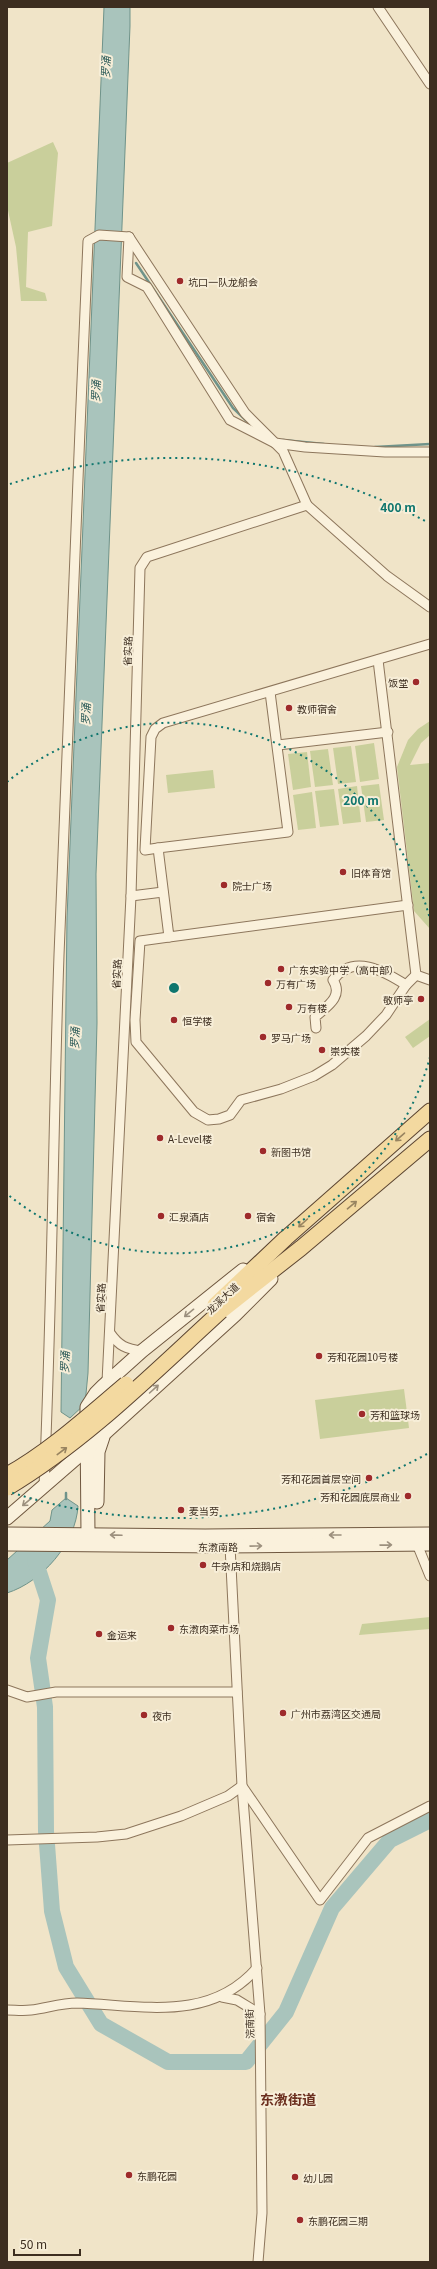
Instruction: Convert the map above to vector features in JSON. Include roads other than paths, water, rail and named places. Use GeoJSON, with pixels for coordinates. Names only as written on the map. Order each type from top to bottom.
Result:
{"type":"FeatureCollection","features":[{"type":"Feature","properties":{"kind":"main road","name":"龙溪大道"},"geometry":{"type":"LineString","coordinates":[[7,1488],[37,1470],[82,1436],[218,1308],[286,1238],[430,1111]]}},
{"type":"Feature","properties":{"kind":"main road","name":"龙溪大道"},"geometry":{"type":"LineString","coordinates":[[7,1474],[34,1457],[81,1422],[218,1308],[301,1248],[430,1139]]}},
{"type":"Feature","properties":{"kind":"street"},"geometry":{"type":"LineString","coordinates":[[378,7],[430,83]]}},
{"type":"Feature","properties":{"kind":"street"},"geometry":{"type":"LineString","coordinates":[[44,1487],[49,1369],[51,1225],[59,960],[88,241],[99,235],[129,237]]}},
{"type":"Feature","properties":{"kind":"street"},"geometry":{"type":"LineString","coordinates":[[129,237],[245,413],[283,451],[307,505],[387,576],[430,607]]}},
{"type":"Feature","properties":{"kind":"street"},"geometry":{"type":"LineString","coordinates":[[129,237],[127,277],[146,287],[230,420],[275,443],[305,447],[385,452],[430,452]]}},
{"type":"Feature","properties":{"kind":"street","name":"省实路"},"geometry":{"type":"LineString","coordinates":[[105,1384],[110,1333],[131,896],[140,568],[147,557],[307,505]]}},
{"type":"Feature","properties":{"kind":"street"},"geometry":{"type":"LineString","coordinates":[[270,692],[288,832],[145,850],[151,737],[156,729],[163,723],[430,644]]}},
{"type":"Feature","properties":{"kind":"street"},"geometry":{"type":"LineString","coordinates":[[378,660],[388,732],[416,975]]}},
{"type":"Feature","properties":{"kind":"street"},"geometry":{"type":"LineString","coordinates":[[278,745],[388,732]]}},
{"type":"Feature","properties":{"kind":"street"},"geometry":{"type":"LineString","coordinates":[[158,848],[169,937]]}},
{"type":"Feature","properties":{"kind":"street"},"geometry":{"type":"LineString","coordinates":[[131,896],[164,892]]}},
{"type":"Feature","properties":{"kind":"street"},"geometry":{"type":"LineString","coordinates":[[408,905],[140,941],[135,1020],[136,1042],[194,1112],[208,1120],[220,1119],[230,1115],[241,1100],[282,1089],[332,1065],[366,1036],[386,1015],[406,984],[416,975]]}},
{"type":"Feature","properties":{"kind":"street"},"geometry":{"type":"LineString","coordinates":[[316,1028],[315,1017],[327,1008],[335,997],[336,985],[333,980],[338,974],[347,968],[363,966],[374,968],[406,984]]}},
{"type":"Feature","properties":{"kind":"street"},"geometry":{"type":"LineString","coordinates":[[416,975],[430,980]]}},
{"type":"Feature","properties":{"kind":"street"},"geometry":{"type":"LineString","coordinates":[[84,1538],[88,1448],[87,1407],[96,1393],[142,1351],[286,1238]]}},
{"type":"Feature","properties":{"kind":"street"},"geometry":{"type":"LineString","coordinates":[[7,1518],[105,1434],[235,1315],[301,1248]]}},
{"type":"Feature","properties":{"kind":"street"},"geometry":{"type":"LineString","coordinates":[[110,1333],[125,1349],[142,1351]]}},
{"type":"Feature","properties":{"kind":"street"},"geometry":{"type":"LineString","coordinates":[[105,1384],[98,1399],[97,1413],[100,1426],[105,1434]]}},
{"type":"Feature","properties":{"kind":"street"},"geometry":{"type":"LineString","coordinates":[[84,1538],[98,1452],[105,1434]]}},
{"type":"Feature","properties":{"kind":"street","name":"东漖南路"},"geometry":{"type":"LineString","coordinates":[[7,1534],[15,1540],[430,1534]]}},
{"type":"Feature","properties":{"kind":"street","name":"东漖南路"},"geometry":{"type":"LineString","coordinates":[[84,1538],[230,1546],[424,1544]]}},
{"type":"Feature","properties":{"kind":"street"},"geometry":{"type":"LineString","coordinates":[[424,1544],[430,1576]]}},
{"type":"Feature","properties":{"kind":"street","name":"浣南街"},"geometry":{"type":"LineString","coordinates":[[230,1546],[242,1786],[260,2014],[262,2212],[258,2262]]}},
{"type":"Feature","properties":{"kind":"street"},"geometry":{"type":"LineString","coordinates":[[7,1690],[27,1697],[56,1692],[238,1692]]}},
{"type":"Feature","properties":{"kind":"street"},"geometry":{"type":"LineString","coordinates":[[10,1840],[80,1838],[126,1834],[150,1828],[215,1802],[242,1786],[320,1900],[368,1838],[430,1806]]}},
{"type":"Feature","properties":{"kind":"street"},"geometry":{"type":"LineString","coordinates":[[7,2010],[31,2010],[75,2003],[176,2008],[222,1997],[246,1980],[257,1968]]}},
{"type":"Feature","properties":{"kind":"street"},"geometry":{"type":"LineString","coordinates":[[222,1997],[237,2000],[260,2014]]}},
{"type":"Feature","properties":{"kind":"water"},"geometry":{"type":"Polygon","coordinates":[[[104,7],[130,7],[130,26],[96,874],[97,1023],[88,1373],[85,1404],[70,1418],[61,1412],[67,918],[104,7]]]}},
{"type":"Feature","properties":{"kind":"water"},"geometry":{"type":"Polygon","coordinates":[[[66,1498],[78,1506],[76,1520],[64,1547],[55,1559],[33,1580],[20,1588],[7,1593],[7,1560],[50,1521],[52,1510],[66,1498]]]}},
{"type":"Feature","properties":{"kind":"waterway"},"geometry":{"type":"LineString","coordinates":[[136,263],[233,408],[251,425]]}},
{"type":"Feature","properties":{"kind":"waterway"},"geometry":{"type":"LineString","coordinates":[[283,440],[324,444]]}},
{"type":"Feature","properties":{"kind":"waterway"},"geometry":{"type":"LineString","coordinates":[[375,447],[430,444]]}},
{"type":"Feature","properties":{"kind":"waterway","name":"罗涌"},"geometry":{"type":"LineString","coordinates":[[66,1493],[66,1499]]}},
{"type":"Feature","properties":{"kind":"waterway"},"geometry":{"type":"LineString","coordinates":[[35,1560],[48,1600],[38,1658],[45,1707],[46,1831],[52,1911],[66,1967],[101,2024],[168,2062],[246,2062],[286,2012],[332,1908],[390,1840],[430,1820]]}},
{"type":"Feature","properties":{"kind":"place","name":"坑口一队龙船会"},"geometry":{"type":"Point","coordinates":[180,281]}},
{"type":"Feature","properties":{"kind":"place","name":"饭堂"},"geometry":{"type":"Point","coordinates":[416,682]}},
{"type":"Feature","properties":{"kind":"place","name":"教师宿舍"},"geometry":{"type":"Point","coordinates":[289,708]}},
{"type":"Feature","properties":{"kind":"place","name":"旧体育馆"},"geometry":{"type":"Point","coordinates":[343,872]}},
{"type":"Feature","properties":{"kind":"place","name":"院士广场"},"geometry":{"type":"Point","coordinates":[224,885]}},
{"type":"Feature","properties":{"kind":"place","name":"广东实验中学（高中部）"},"geometry":{"type":"Point","coordinates":[281,969]}},
{"type":"Feature","properties":{"kind":"place","name":"万有广场"},"geometry":{"type":"Point","coordinates":[268,983]}},
{"type":"Feature","properties":{"kind":"place","name":"敬师亭"},"geometry":{"type":"Point","coordinates":[421,999]}},
{"type":"Feature","properties":{"kind":"place","name":"万有楼"},"geometry":{"type":"Point","coordinates":[289,1007]}},
{"type":"Feature","properties":{"kind":"place","name":"恒学楼"},"geometry":{"type":"Point","coordinates":[174,1020]}},
{"type":"Feature","properties":{"kind":"place","name":"罗马广场"},"geometry":{"type":"Point","coordinates":[263,1037]}},
{"type":"Feature","properties":{"kind":"place","name":"崇实楼"},"geometry":{"type":"Point","coordinates":[322,1050]}},
{"type":"Feature","properties":{"kind":"place","name":"A-Level楼"},"geometry":{"type":"Point","coordinates":[160,1138]}},
{"type":"Feature","properties":{"kind":"place","name":"新图书馆"},"geometry":{"type":"Point","coordinates":[263,1151]}},
{"type":"Feature","properties":{"kind":"place","name":"汇泉酒店"},"geometry":{"type":"Point","coordinates":[161,1216]}},
{"type":"Feature","properties":{"kind":"place","name":"宿舍"},"geometry":{"type":"Point","coordinates":[248,1216]}},
{"type":"Feature","properties":{"kind":"place","name":"芳和花园10号楼"},"geometry":{"type":"Point","coordinates":[319,1356]}},
{"type":"Feature","properties":{"kind":"place","name":"芳和篮球场"},"geometry":{"type":"Point","coordinates":[362,1414]}},
{"type":"Feature","properties":{"kind":"place","name":"芳和花园首层空间"},"geometry":{"type":"Point","coordinates":[369,1478]}},
{"type":"Feature","properties":{"kind":"place","name":"芳和花园底层商业"},"geometry":{"type":"Point","coordinates":[408,1496]}},
{"type":"Feature","properties":{"kind":"place","name":"麦当劳"},"geometry":{"type":"Point","coordinates":[181,1510]}},
{"type":"Feature","properties":{"kind":"place","name":"牛杂店和烧鹅店"},"geometry":{"type":"Point","coordinates":[203,1565]}},
{"type":"Feature","properties":{"kind":"place","name":"东漖肉菜市场"},"geometry":{"type":"Point","coordinates":[171,1628]}},
{"type":"Feature","properties":{"kind":"place","name":"金运来"},"geometry":{"type":"Point","coordinates":[99,1634]}},
{"type":"Feature","properties":{"kind":"place","name":"广州市荔湾区交通局"},"geometry":{"type":"Point","coordinates":[283,1713]}},
{"type":"Feature","properties":{"kind":"place","name":"夜市"},"geometry":{"type":"Point","coordinates":[144,1715]}},
{"type":"Feature","properties":{"kind":"place","name":"东鹏花园"},"geometry":{"type":"Point","coordinates":[129,2175]}},
{"type":"Feature","properties":{"kind":"place","name":"幼儿园"},"geometry":{"type":"Point","coordinates":[295,2177]}},
{"type":"Feature","properties":{"kind":"place","name":"东鹏花园三期"},"geometry":{"type":"Point","coordinates":[300,2220]}},
{"type":"Feature","properties":{"kind":"district","name":"东漖街道"},"geometry":{"type":"Point","coordinates":[288,2099]}}]}
